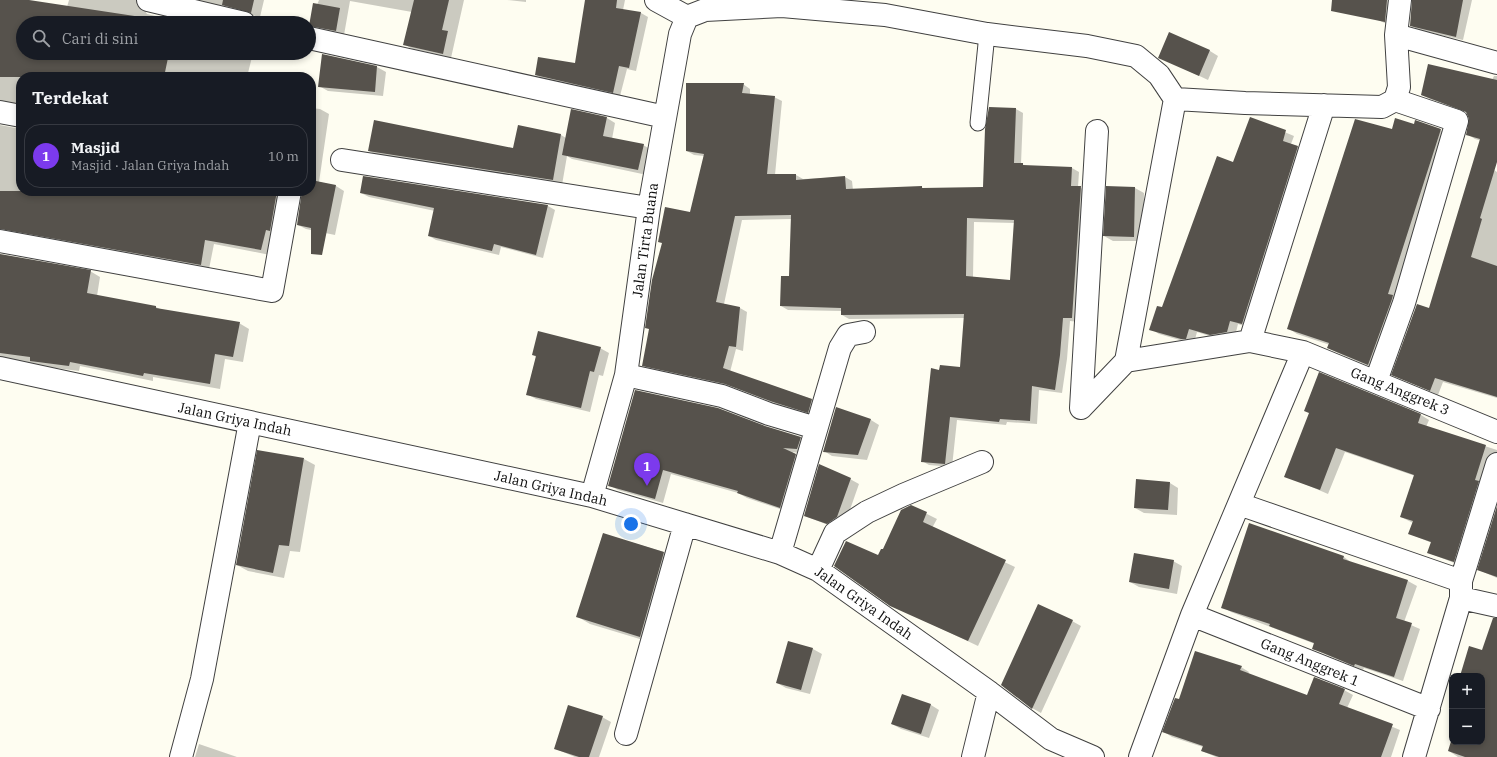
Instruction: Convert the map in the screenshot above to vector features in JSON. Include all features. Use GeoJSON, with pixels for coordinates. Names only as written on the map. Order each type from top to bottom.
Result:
{"type":"FeatureCollection","features":[{"type":"Feature","properties":{"kind":"street"},"geometry":{"type":"LineString","coordinates":[[148,0],[215,16]]}},
{"type":"Feature","properties":{"kind":"street"},"geometry":{"type":"LineString","coordinates":[[656,0],[687,18],[705,10],[782,6],[885,15],[987,34],[1087,46],[1136,56],[1160,75],[1175,99],[1126,361],[1081,408],[1096,131]]}},
{"type":"Feature","properties":{"kind":"street"},"geometry":{"type":"LineString","coordinates":[[1175,99],[1324,106],[1382,107],[1395,100],[1399,87],[1396,35],[1400,0]]}},
{"type":"Feature","properties":{"kind":"street","name":"Jalan Tirta Buana"},"geometry":{"type":"LineString","coordinates":[[592,496],[626,375],[649,208],[680,34],[687,18]]}},
{"type":"Feature","properties":{"kind":"street"},"geometry":{"type":"LineString","coordinates":[[1396,35],[1496,60]]}},
{"type":"Feature","properties":{"kind":"street"},"geometry":{"type":"LineString","coordinates":[[316,40],[666,117]]}},
{"type":"Feature","properties":{"kind":"street"},"geometry":{"type":"LineString","coordinates":[[1376,381],[1404,303],[1457,121],[1395,100]]}},
{"type":"Feature","properties":{"kind":"street"},"geometry":{"type":"LineString","coordinates":[[1126,361],[1250,341],[1324,106]]}},
{"type":"Feature","properties":{"kind":"street"},"geometry":{"type":"LineString","coordinates":[[0,112],[16,115]]}},
{"type":"Feature","properties":{"kind":"street"},"geometry":{"type":"LineString","coordinates":[[342,160],[649,208]]}},
{"type":"Feature","properties":{"kind":"street"},"geometry":{"type":"LineString","coordinates":[[0,241],[272,292],[289,196]]}},
{"type":"Feature","properties":{"kind":"street"},"geometry":{"type":"LineString","coordinates":[[780,552],[840,348],[848,335],[864,332]]}},
{"type":"Feature","properties":{"kind":"street","name":"Gang Anggrek 3"},"geometry":{"type":"LineString","coordinates":[[1250,341],[1302,352],[1376,381],[1497,432]]}},
{"type":"Feature","properties":{"kind":"street"},"geometry":{"type":"LineString","coordinates":[[1140,757],[1192,615],[1302,352]]}},
{"type":"Feature","properties":{"kind":"street","name":"Jalan Griya Indah"},"geometry":{"type":"LineString","coordinates":[[0,368],[592,496],[780,552],[818,570],[989,692],[1051,739],[1092,757]]}},
{"type":"Feature","properties":{"kind":"street"},"geometry":{"type":"LineString","coordinates":[[626,375],[722,396],[769,414],[816,428]]}},
{"type":"Feature","properties":{"kind":"street"},"geometry":{"type":"LineString","coordinates":[[182,757],[202,679],[250,422]]}},
{"type":"Feature","properties":{"kind":"street"},"geometry":{"type":"LineString","coordinates":[[818,570],[835,533],[867,512],[903,495],[982,462]]}},
{"type":"Feature","properties":{"kind":"street"},"geometry":{"type":"LineString","coordinates":[[1414,757],[1429,709],[1497,464]]}},
{"type":"Feature","properties":{"kind":"street"},"geometry":{"type":"LineString","coordinates":[[1239,504],[1461,590],[1497,606]]}},
{"type":"Feature","properties":{"kind":"street"},"geometry":{"type":"LineString","coordinates":[[626,734],[684,524]]}},
{"type":"Feature","properties":{"kind":"street","name":"Gang Anggrek 1"},"geometry":{"type":"LineString","coordinates":[[1192,615],[1429,709]]}},
{"type":"Feature","properties":{"kind":"street"},"geometry":{"type":"LineString","coordinates":[[973,757],[989,692]]}},
{"type":"Feature","properties":{"kind":"lane"},"geometry":{"type":"LineString","coordinates":[[978,123],[987,34]]}},
{"type":"Feature","properties":{"kind":"building"},"geometry":{"type":"Polygon","coordinates":[[[0,0],[29,0],[134,16],[16,16],[16,60],[168,60],[165,72],[16,72],[16,77],[0,77],[0,0]]]}},
{"type":"Feature","properties":{"kind":"building"},"geometry":{"type":"Polygon","coordinates":[[[223,0],[254,0],[251,13],[222,5],[223,0]]]}},
{"type":"Feature","properties":{"kind":"building"},"geometry":{"type":"Polygon","coordinates":[[[414,0],[449,0],[442,30],[448,31],[443,54],[403,45],[414,0]]]}},
{"type":"Feature","properties":{"kind":"building"},"geometry":{"type":"Polygon","coordinates":[[[585,0],[617,0],[616,8],[641,12],[629,68],[619,66],[613,93],[535,75],[538,57],[575,63],[585,0]]]}},
{"type":"Feature","properties":{"kind":"building"},"geometry":{"type":"Polygon","coordinates":[[[1332,0],[1387,0],[1385,22],[1331,11],[1332,0]]]}},
{"type":"Feature","properties":{"kind":"building"},"geometry":{"type":"Polygon","coordinates":[[[1412,0],[1463,0],[1456,37],[1410,26],[1412,0]]]}},
{"type":"Feature","properties":{"kind":"building"},"geometry":{"type":"Polygon","coordinates":[[[313,3],[340,8],[336,31],[316,27],[316,16],[311,16],[313,3]]]}},
{"type":"Feature","properties":{"kind":"building"},"geometry":{"type":"Polygon","coordinates":[[[1169,32],[1210,50],[1199,76],[1158,58],[1169,32]]]}},
{"type":"Feature","properties":{"kind":"building"},"geometry":{"type":"Polygon","coordinates":[[[322,54],[377,66],[375,92],[318,87],[322,54]]]}},
{"type":"Feature","properties":{"kind":"building"},"geometry":{"type":"Polygon","coordinates":[[[1428,64],[1497,80],[1497,162],[1480,218],[1482,219],[1471,257],[1497,266],[1497,397],[1435,378],[1430,391],[1391,375],[1417,304],[1429,308],[1480,139],[1466,135],[1469,119],[1466,112],[1421,95],[1428,64]]]}},
{"type":"Feature","properties":{"kind":"building"},"geometry":{"type":"Polygon","coordinates":[[[686,83],[744,83],[742,93],[775,96],[767,174],[796,174],[796,180],[845,176],[846,189],[922,186],[922,188],[983,187],[985,129],[989,107],[1016,108],[1014,163],[1023,163],[1023,165],[1072,167],[1071,186],[1081,186],[1072,318],[1063,318],[1055,390],[1032,386],[1030,421],[1000,419],[999,422],[950,417],[945,464],[921,462],[931,368],[939,370],[940,365],[960,367],[964,314],[841,315],[841,308],[780,306],[781,276],[789,276],[791,215],[735,216],[716,302],[740,307],[736,347],[729,346],[723,368],[812,399],[808,413],[725,384],[642,366],[649,329],[645,328],[652,280],[662,243],[658,242],[665,207],[690,212],[704,154],[686,151],[686,83]],[[967,218],[966,276],[1010,280],[1014,220],[967,218]]]}},
{"type":"Feature","properties":{"kind":"building"},"geometry":{"type":"Polygon","coordinates":[[[571,109],[607,117],[603,136],[644,144],[638,170],[562,155],[571,109]]]}},
{"type":"Feature","properties":{"kind":"building"},"geometry":{"type":"Polygon","coordinates":[[[1250,117],[1286,130],[1283,141],[1298,146],[1242,324],[1230,321],[1227,332],[1210,335],[1189,329],[1186,339],[1149,330],[1157,306],[1162,307],[1217,156],[1233,162],[1250,117]]]}},
{"type":"Feature","properties":{"kind":"building"},"geometry":{"type":"Polygon","coordinates":[[[1395,118],[1414,124],[1415,120],[1441,129],[1388,294],[1393,295],[1392,299],[1368,365],[1327,348],[1329,343],[1287,329],[1355,119],[1392,129],[1395,118]]]}},
{"type":"Feature","properties":{"kind":"building"},"geometry":{"type":"Polygon","coordinates":[[[374,120],[513,148],[518,125],[561,134],[553,180],[368,151],[374,120]]]}},
{"type":"Feature","properties":{"kind":"building"},"geometry":{"type":"Polygon","coordinates":[[[363,176],[548,205],[536,255],[494,244],[492,251],[428,236],[434,208],[360,193],[363,176]]]}},
{"type":"Feature","properties":{"kind":"building"},"geometry":{"type":"Polygon","coordinates":[[[316,181],[336,185],[322,255],[311,254],[311,228],[297,225],[301,196],[316,196],[316,181]]]}},
{"type":"Feature","properties":{"kind":"building"},"geometry":{"type":"Polygon","coordinates":[[[1106,186],[1135,187],[1134,237],[1103,236],[1106,186]]]}},
{"type":"Feature","properties":{"kind":"building"},"geometry":{"type":"Polygon","coordinates":[[[0,191],[16,191],[16,196],[276,196],[270,231],[266,230],[261,250],[205,240],[201,265],[0,229],[0,191]]]}},
{"type":"Feature","properties":{"kind":"building"},"geometry":{"type":"Polygon","coordinates":[[[0,254],[91,270],[87,293],[156,306],[156,308],[240,322],[233,357],[215,354],[210,384],[144,373],[143,376],[70,362],[69,366],[30,361],[30,357],[0,353],[0,254]]]}},
{"type":"Feature","properties":{"kind":"building"},"geometry":{"type":"Polygon","coordinates":[[[538,331],[601,347],[594,372],[590,371],[581,408],[526,395],[536,356],[532,355],[538,331]]]}},
{"type":"Feature","properties":{"kind":"building"},"geometry":{"type":"Polygon","coordinates":[[[1319,372],[1421,414],[1418,423],[1486,445],[1475,480],[1479,481],[1454,562],[1427,553],[1431,542],[1408,534],[1413,521],[1400,517],[1414,475],[1336,448],[1320,490],[1284,477],[1309,413],[1304,411],[1319,372]]]}},
{"type":"Feature","properties":{"kind":"building"},"geometry":{"type":"Polygon","coordinates":[[[635,390],[718,408],[765,426],[801,437],[797,449],[783,448],[796,454],[780,508],[737,493],[738,491],[663,470],[655,499],[608,486],[635,390]]]}},
{"type":"Feature","properties":{"kind":"building"},"geometry":{"type":"Polygon","coordinates":[[[836,407],[871,419],[858,455],[823,452],[836,407]]]}},
{"type":"Feature","properties":{"kind":"building"},"geometry":{"type":"Polygon","coordinates":[[[257,450],[304,458],[289,546],[279,545],[273,573],[236,565],[257,450]]]}},
{"type":"Feature","properties":{"kind":"building"},"geometry":{"type":"Polygon","coordinates":[[[819,464],[851,478],[837,517],[827,524],[804,516],[819,464]]]}},
{"type":"Feature","properties":{"kind":"building"},"geometry":{"type":"Polygon","coordinates":[[[1136,479],[1170,482],[1168,510],[1134,508],[1136,479]]]}},
{"type":"Feature","properties":{"kind":"building"},"geometry":{"type":"Polygon","coordinates":[[[911,505],[927,512],[923,522],[1006,560],[968,641],[890,606],[834,566],[846,541],[878,555],[881,549],[883,549],[901,510],[911,505]]]}},
{"type":"Feature","properties":{"kind":"building"},"geometry":{"type":"Polygon","coordinates":[[[1497,506],[1497,577],[1477,570],[1497,506]]]}},
{"type":"Feature","properties":{"kind":"building"},"geometry":{"type":"Polygon","coordinates":[[[1249,523],[1344,556],[1343,559],[1408,580],[1396,618],[1412,623],[1394,677],[1355,664],[1354,666],[1312,649],[1314,643],[1269,626],[1270,624],[1221,608],[1249,523]]]}},
{"type":"Feature","properties":{"kind":"building"},"geometry":{"type":"Polygon","coordinates":[[[603,533],[664,552],[640,637],[576,617],[603,533]]]}},
{"type":"Feature","properties":{"kind":"building"},"geometry":{"type":"Polygon","coordinates":[[[1134,553],[1174,560],[1169,589],[1129,582],[1134,553]]]}},
{"type":"Feature","properties":{"kind":"building"},"geometry":{"type":"Polygon","coordinates":[[[1038,604],[1073,620],[1032,709],[1001,685],[1038,604]]]}},
{"type":"Feature","properties":{"kind":"building"},"geometry":{"type":"Polygon","coordinates":[[[1493,618],[1497,618],[1497,757],[1465,757],[1448,751],[1450,745],[1485,745],[1485,673],[1461,673],[1469,646],[1482,650],[1493,618]]]}},
{"type":"Feature","properties":{"kind":"building"},"geometry":{"type":"Polygon","coordinates":[[[788,641],[813,648],[801,690],[776,683],[788,641]]]}},
{"type":"Feature","properties":{"kind":"building"},"geometry":{"type":"Polygon","coordinates":[[[1195,651],[1242,666],[1240,670],[1307,695],[1314,677],[1345,689],[1339,704],[1393,724],[1381,757],[1219,757],[1201,751],[1203,746],[1162,732],[1175,698],[1179,699],[1195,651]]]}},
{"type":"Feature","properties":{"kind":"building"},"geometry":{"type":"Polygon","coordinates":[[[902,694],[931,704],[921,734],[891,724],[902,694]]]}},
{"type":"Feature","properties":{"kind":"building"},"geometry":{"type":"Polygon","coordinates":[[[568,705],[603,716],[589,757],[579,757],[554,749],[568,705]]]}},
{"type":"Feature","properties":{"kind":"place","name":"Masjid"},"geometry":{"type":"Point","coordinates":[647,486]}}]}
